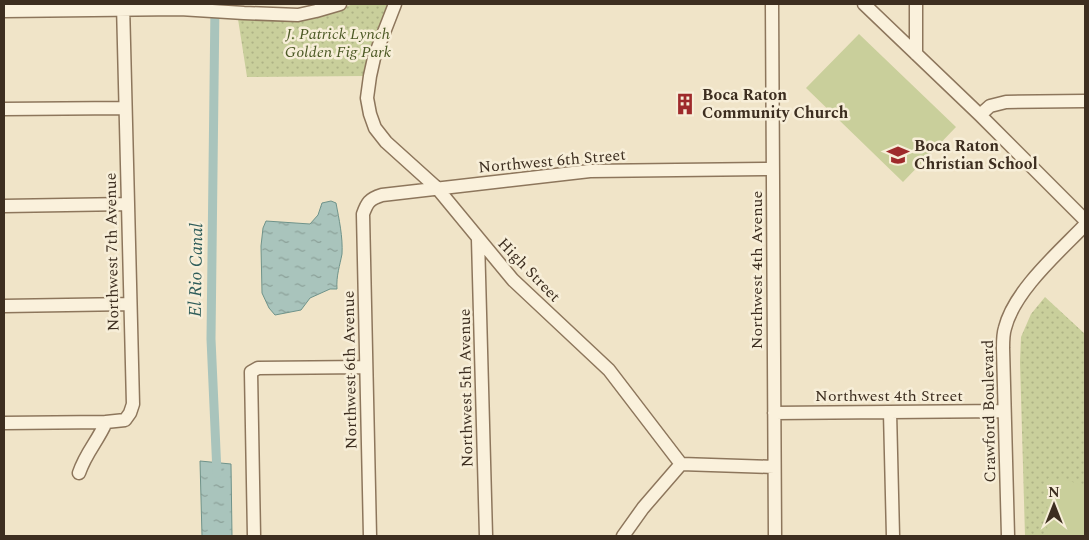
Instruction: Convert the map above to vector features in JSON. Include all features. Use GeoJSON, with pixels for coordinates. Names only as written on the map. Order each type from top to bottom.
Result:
{"type":"FeatureCollection","features":[{"type":"Feature","properties":{"kind":"street"},"geometry":{"type":"LineString","coordinates":[[4,11],[123,7],[244,13],[298,9],[316,11],[340,4]]}},
{"type":"Feature","properties":{"kind":"street","name":"High Street"},"geometry":{"type":"LineString","coordinates":[[396,4],[372,67],[367,98],[372,121],[380,135],[437,188],[514,280],[609,370],[681,464]]}},
{"type":"Feature","properties":{"kind":"street","name":"Northwest 4th Avenue"},"geometry":{"type":"LineString","coordinates":[[772,4],[775,536]]}},
{"type":"Feature","properties":{"kind":"street"},"geometry":{"type":"LineString","coordinates":[[864,4],[1085,220]]}},
{"type":"Feature","properties":{"kind":"street"},"geometry":{"type":"LineString","coordinates":[[916,4],[916,54]]}},
{"type":"Feature","properties":{"kind":"street","name":"Northwest 7th Avenue"},"geometry":{"type":"LineString","coordinates":[[106,422],[125,420],[130,413],[132,404],[123,7]]}},
{"type":"Feature","properties":{"kind":"street"},"geometry":{"type":"LineString","coordinates":[[980,116],[990,106],[1006,102],[1085,101]]}},
{"type":"Feature","properties":{"kind":"street"},"geometry":{"type":"LineString","coordinates":[[4,109],[125,108]]}},
{"type":"Feature","properties":{"kind":"street","name":"Northwest 6th Street"},"geometry":{"type":"LineString","coordinates":[[367,204],[373,198],[382,195],[590,171],[773,169]]}},
{"type":"Feature","properties":{"kind":"street"},"geometry":{"type":"LineString","coordinates":[[4,206],[127,204]]}},
{"type":"Feature","properties":{"kind":"street","name":"Northwest 6th Avenue"},"geometry":{"type":"LineString","coordinates":[[367,204],[362,214],[370,536]]}},
{"type":"Feature","properties":{"kind":"street","name":"Crawford Boulevard"},"geometry":{"type":"LineString","coordinates":[[1008,536],[1004,411],[1003,341],[1005,328],[1012,310],[1023,292],[1085,224]]}},
{"type":"Feature","properties":{"kind":"street","name":"Northwest 5th Avenue"},"geometry":{"type":"LineString","coordinates":[[478,239],[486,536]]}},
{"type":"Feature","properties":{"kind":"street"},"geometry":{"type":"LineString","coordinates":[[4,306],[130,304]]}},
{"type":"Feature","properties":{"kind":"street"},"geometry":{"type":"LineString","coordinates":[[254,536],[251,372],[258,368],[366,367]]}},
{"type":"Feature","properties":{"kind":"street","name":"Northwest 4th Street"},"geometry":{"type":"LineString","coordinates":[[774,413],[1004,411]]}},
{"type":"Feature","properties":{"kind":"street"},"geometry":{"type":"LineString","coordinates":[[890,412],[893,536]]}},
{"type":"Feature","properties":{"kind":"street"},"geometry":{"type":"LineString","coordinates":[[4,423],[106,422],[86,455],[80,473]]}},
{"type":"Feature","properties":{"kind":"street"},"geometry":{"type":"LineString","coordinates":[[623,536],[643,508],[681,464],[774,467]]}},
{"type":"Feature","properties":{"kind":"green space","name":"J. Patrick Lynch Golden Fig Park"},"geometry":{"type":"Polygon","coordinates":[[[354,4],[390,4],[364,76],[247,77],[238,19],[296,16],[354,4]]]}},
{"type":"Feature","properties":{"kind":"green space"},"geometry":{"type":"Polygon","coordinates":[[[859,34],[956,127],[903,182],[806,88],[859,34]]]}},
{"type":"Feature","properties":{"kind":"green space"},"geometry":{"type":"Polygon","coordinates":[[[1045,297],[1085,334],[1085,536],[1025,536],[1020,362],[1021,337],[1031,314],[1045,297]]]}},
{"type":"Feature","properties":{"kind":"green space"},"geometry":{"type":"Polygon","coordinates":[[[1048,478],[1070,481],[1085,487],[1085,536],[1047,536],[1048,478]]]}},
{"type":"Feature","properties":{"kind":"water"},"geometry":{"type":"Polygon","coordinates":[[[331,201],[336,203],[342,241],[337,289],[330,289],[310,298],[301,310],[275,315],[269,308],[262,293],[261,246],[263,228],[266,221],[310,224],[318,215],[322,203],[331,201]]]}},
{"type":"Feature","properties":{"kind":"water"},"geometry":{"type":"Polygon","coordinates":[[[200,461],[231,464],[232,536],[202,536],[200,461]]]}},
{"type":"Feature","properties":{"kind":"waterway","name":"El Rio Canal"},"geometry":{"type":"LineString","coordinates":[[215,4],[211,339],[217,473]]}},
{"type":"Feature","properties":{"kind":"place","name":"Boca Raton Community Church"},"geometry":{"type":"Point","coordinates":[685,104]}},
{"type":"Feature","properties":{"kind":"place","name":"Boca Raton Christian School"},"geometry":{"type":"Point","coordinates":[898,155]}}]}
